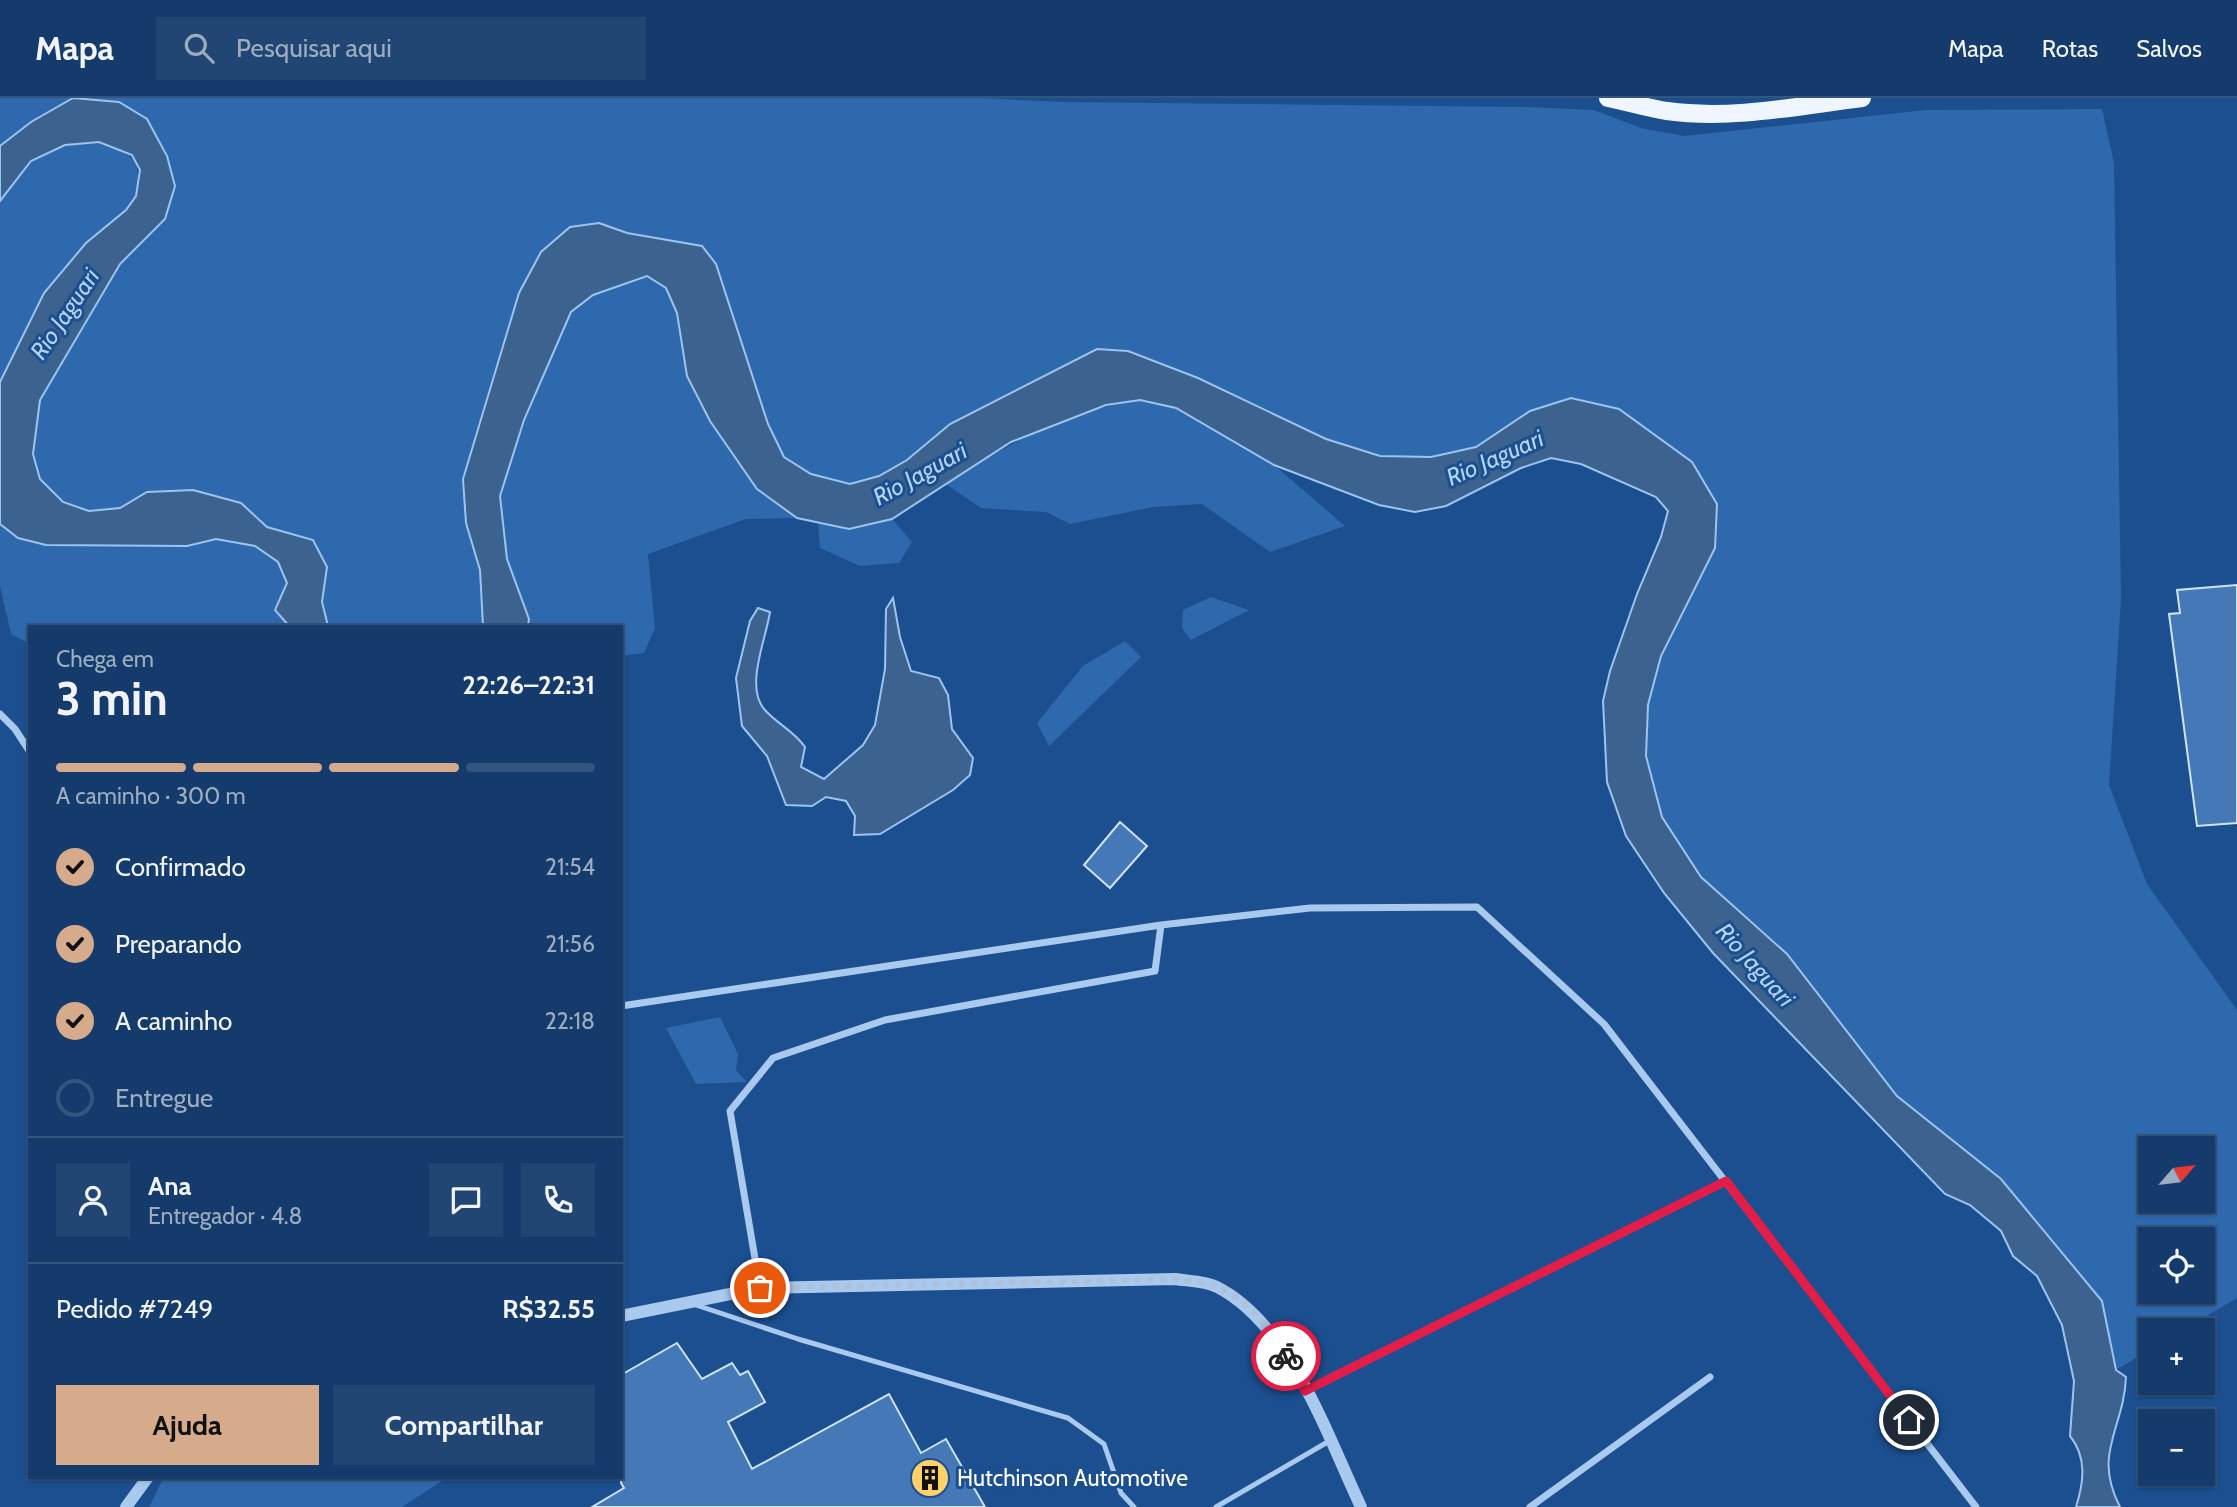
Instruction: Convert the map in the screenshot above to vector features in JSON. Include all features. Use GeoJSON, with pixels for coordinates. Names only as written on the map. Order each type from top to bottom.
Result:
{"type":"FeatureCollection","features":[{"type":"Feature","properties":{"kind":"main road"},"geometry":{"type":"LineString","coordinates":[[1608,98],[1667,111],[1709,113],[1758,111],[1862,98]]}},
{"type":"Feature","properties":{"kind":"street"},"geometry":{"type":"LineString","coordinates":[[0,714],[28,748]]}},
{"type":"Feature","properties":{"kind":"street"},"geometry":{"type":"LineString","coordinates":[[623,1006],[1161,925],[1310,908],[1477,907],[1604,1024],[1976,1507]]}},
{"type":"Feature","properties":{"kind":"street"},"geometry":{"type":"LineString","coordinates":[[760,1288],[730,1111],[773,1058],[885,1020],[1155,971],[1161,925]]}},
{"type":"Feature","properties":{"kind":"street"},"geometry":{"type":"LineString","coordinates":[[1305,1391],[1726,1181]]}},
{"type":"Feature","properties":{"kind":"street"},"geometry":{"type":"LineString","coordinates":[[623,1315],[760,1288],[1175,1279],[1215,1286],[1249,1307],[1276,1339],[1332,1439],[1362,1507]]}},
{"type":"Feature","properties":{"kind":"street"},"geometry":{"type":"LineString","coordinates":[[1530,1507],[1710,1377]]}},
{"type":"Feature","properties":{"kind":"street"},"geometry":{"type":"LineString","coordinates":[[126,1507],[147,1479]]}},
{"type":"Feature","properties":{"kind":"lane"},"geometry":{"type":"LineString","coordinates":[[690,1303],[798,1339],[1068,1418],[1104,1444],[1121,1493],[1134,1507]]}},
{"type":"Feature","properties":{"kind":"lane"},"geometry":{"type":"LineString","coordinates":[[1216,1507],[1332,1439]]}},
{"type":"Feature","properties":{"kind":"shaded area"},"geometry":{"type":"Polygon","coordinates":[[[0,98],[73,98],[31,122],[0,146],[0,98]]]}},
{"type":"Feature","properties":{"kind":"shaded area"},"geometry":{"type":"Polygon","coordinates":[[[86,98],[981,98],[1063,102],[1525,107],[1594,110],[1641,128],[1684,136],[1926,110],[2102,109],[2114,163],[2121,599],[2109,785],[2147,884],[2237,1010],[2237,1298],[2203,1318],[2138,1318],[2138,1357],[2116,1370],[2102,1301],[2001,1179],[1897,1096],[1787,954],[1701,877],[1662,817],[1646,756],[1648,705],[1661,656],[1715,548],[1717,504],[1530,411],[1476,447],[1431,457],[1380,456],[1326,439],[1198,378],[1128,351],[1097,349],[950,424],[907,460],[879,476],[850,484],[811,474],[784,457],[768,424],[716,264],[702,246],[627,233],[599,223],[466,523],[480,570],[483,625],[328,625],[322,602],[327,567],[313,540],[267,527],[239,501],[193,490],[147,492],[121,508],[89,511],[63,502],[40,480],[33,454],[40,400],[120,264],[165,219],[119,102],[86,98]]]}},
{"type":"Feature","properties":{"kind":"shaded area"},"geometry":{"type":"Polygon","coordinates":[[[99,142],[133,159],[138,173],[136,196],[0,382],[0,201],[31,161],[65,145],[99,142]]]}},
{"type":"Feature","properties":{"kind":"shaded area"},"geometry":{"type":"Polygon","coordinates":[[[648,276],[666,288],[677,313],[687,376],[757,489],[797,518],[746,519],[648,554],[655,628],[644,653],[623,656],[623,625],[528,625],[529,619],[507,559],[500,496],[524,420],[571,312],[593,295],[648,276]]]}},
{"type":"Feature","properties":{"kind":"shaded area"},"geometry":{"type":"Polygon","coordinates":[[[1140,400],[1176,408],[1274,465],[1345,526],[1270,552],[1202,504],[1153,507],[1070,524],[1046,512],[981,508],[946,484],[1038,431],[1087,412],[1140,400]]]}},
{"type":"Feature","properties":{"kind":"shaded area"},"geometry":{"type":"Polygon","coordinates":[[[892,519],[912,542],[899,563],[860,566],[820,548],[818,522],[849,529],[892,519]]]}},
{"type":"Feature","properties":{"kind":"shaded area"},"geometry":{"type":"Polygon","coordinates":[[[0,524],[18,538],[187,546],[216,539],[255,546],[278,562],[288,583],[275,610],[288,625],[28,625],[28,643],[11,634],[0,586],[0,524]]]}},
{"type":"Feature","properties":{"kind":"shaded area"},"geometry":{"type":"Polygon","coordinates":[[[1211,597],[1249,610],[1191,640],[1182,628],[1183,610],[1211,597]]]}},
{"type":"Feature","properties":{"kind":"shaded area"},"geometry":{"type":"Polygon","coordinates":[[[1125,641],[1141,657],[1049,746],[1037,723],[1083,666],[1125,641]]]}},
{"type":"Feature","properties":{"kind":"shaded area"},"geometry":{"type":"Polygon","coordinates":[[[720,1017],[738,1054],[736,1070],[747,1082],[696,1084],[666,1028],[720,1017]]]}},
{"type":"Feature","properties":{"kind":"shaded area"},"geometry":{"type":"Polygon","coordinates":[[[163,1479],[445,1479],[402,1507],[149,1507],[163,1479]]]}},
{"type":"Feature","properties":{"kind":"water","name":"Rio Jaguari"},"geometry":{"type":"Polygon","coordinates":[[[73,98],[119,102],[147,119],[167,156],[175,186],[165,219],[120,264],[40,400],[33,454],[40,479],[63,502],[89,511],[120,508],[147,492],[193,490],[241,503],[267,527],[313,540],[327,567],[322,602],[328,625],[288,625],[275,610],[287,583],[278,562],[255,546],[216,539],[187,546],[46,545],[18,538],[0,524],[0,382],[44,293],[86,243],[126,210],[136,196],[140,170],[132,155],[99,142],[65,145],[31,161],[0,201],[0,146],[31,122],[73,98]]]}},
{"type":"Feature","properties":{"kind":"water","name":"Rio Jaguari"},"geometry":{"type":"Polygon","coordinates":[[[599,223],[627,233],[702,246],[716,264],[768,424],[784,457],[811,474],[850,484],[879,476],[907,460],[950,424],[1097,349],[1128,351],[1198,378],[1326,439],[1380,456],[1431,457],[1476,447],[1530,411],[1571,398],[1619,409],[1692,462],[1717,504],[1715,548],[1661,656],[1648,705],[1646,756],[1662,817],[1701,877],[1787,954],[1897,1096],[2001,1179],[2102,1301],[2116,1370],[2126,1377],[2109,1456],[2112,1488],[2120,1507],[2076,1507],[2082,1470],[2079,1452],[2070,1436],[2074,1381],[2062,1325],[2037,1276],[2013,1256],[2001,1231],[1970,1205],[1945,1194],[1713,953],[1664,893],[1626,836],[1607,782],[1603,701],[1610,671],[1637,594],[1661,537],[1668,511],[1656,497],[1581,464],[1551,458],[1521,468],[1446,506],[1415,512],[1379,505],[1274,465],[1176,408],[1140,400],[1106,405],[1011,442],[892,519],[849,529],[797,518],[757,489],[710,421],[687,376],[677,313],[666,288],[647,276],[593,295],[571,312],[524,420],[500,496],[507,559],[529,619],[528,625],[483,625],[480,570],[466,523],[463,479],[519,293],[541,252],[570,227],[599,223]]]}},
{"type":"Feature","properties":{"kind":"water"},"geometry":{"type":"Polygon","coordinates":[[[893,598],[900,637],[911,671],[939,678],[948,695],[952,729],[973,758],[970,775],[953,790],[880,834],[854,835],[855,816],[846,801],[826,797],[812,806],[786,805],[767,756],[742,726],[736,678],[750,621],[758,608],[770,612],[756,675],[759,699],[764,709],[805,747],[801,767],[824,779],[863,745],[875,725],[885,669],[886,609],[893,598]]]}},
{"type":"Feature","properties":{"kind":"building"},"geometry":{"type":"Polygon","coordinates":[[[2237,585],[2237,823],[2197,826],[2169,614],[2180,613],[2177,590],[2237,585]]]}},
{"type":"Feature","properties":{"kind":"building"},"geometry":{"type":"Polygon","coordinates":[[[1120,822],[1147,846],[1110,888],[1084,865],[1120,822]]]}},
{"type":"Feature","properties":{"kind":"building"},"geometry":{"type":"Polygon","coordinates":[[[677,1343],[702,1379],[732,1363],[740,1375],[748,1371],[765,1402],[728,1422],[752,1469],[889,1394],[921,1453],[946,1439],[985,1507],[592,1507],[624,1488],[621,1483],[623,1374],[677,1343]]]}},
{"type":"Feature","properties":{"kind":"way so far"},"geometry":{"type":"LineString","coordinates":[[760,1288],[1175,1279],[1215,1286],[1249,1307],[1276,1339],[1286,1356]]}},
{"type":"Feature","properties":{"kind":"place","name":"Hutchinson Automotive"},"geometry":{"type":"Point","coordinates":[930,1478]}},
{"type":"Feature","properties":{"kind":"route"},"geometry":{"type":"LineString","coordinates":[[1286,1356],[1305,1391],[1726,1181],[1909,1420]]}}]}
